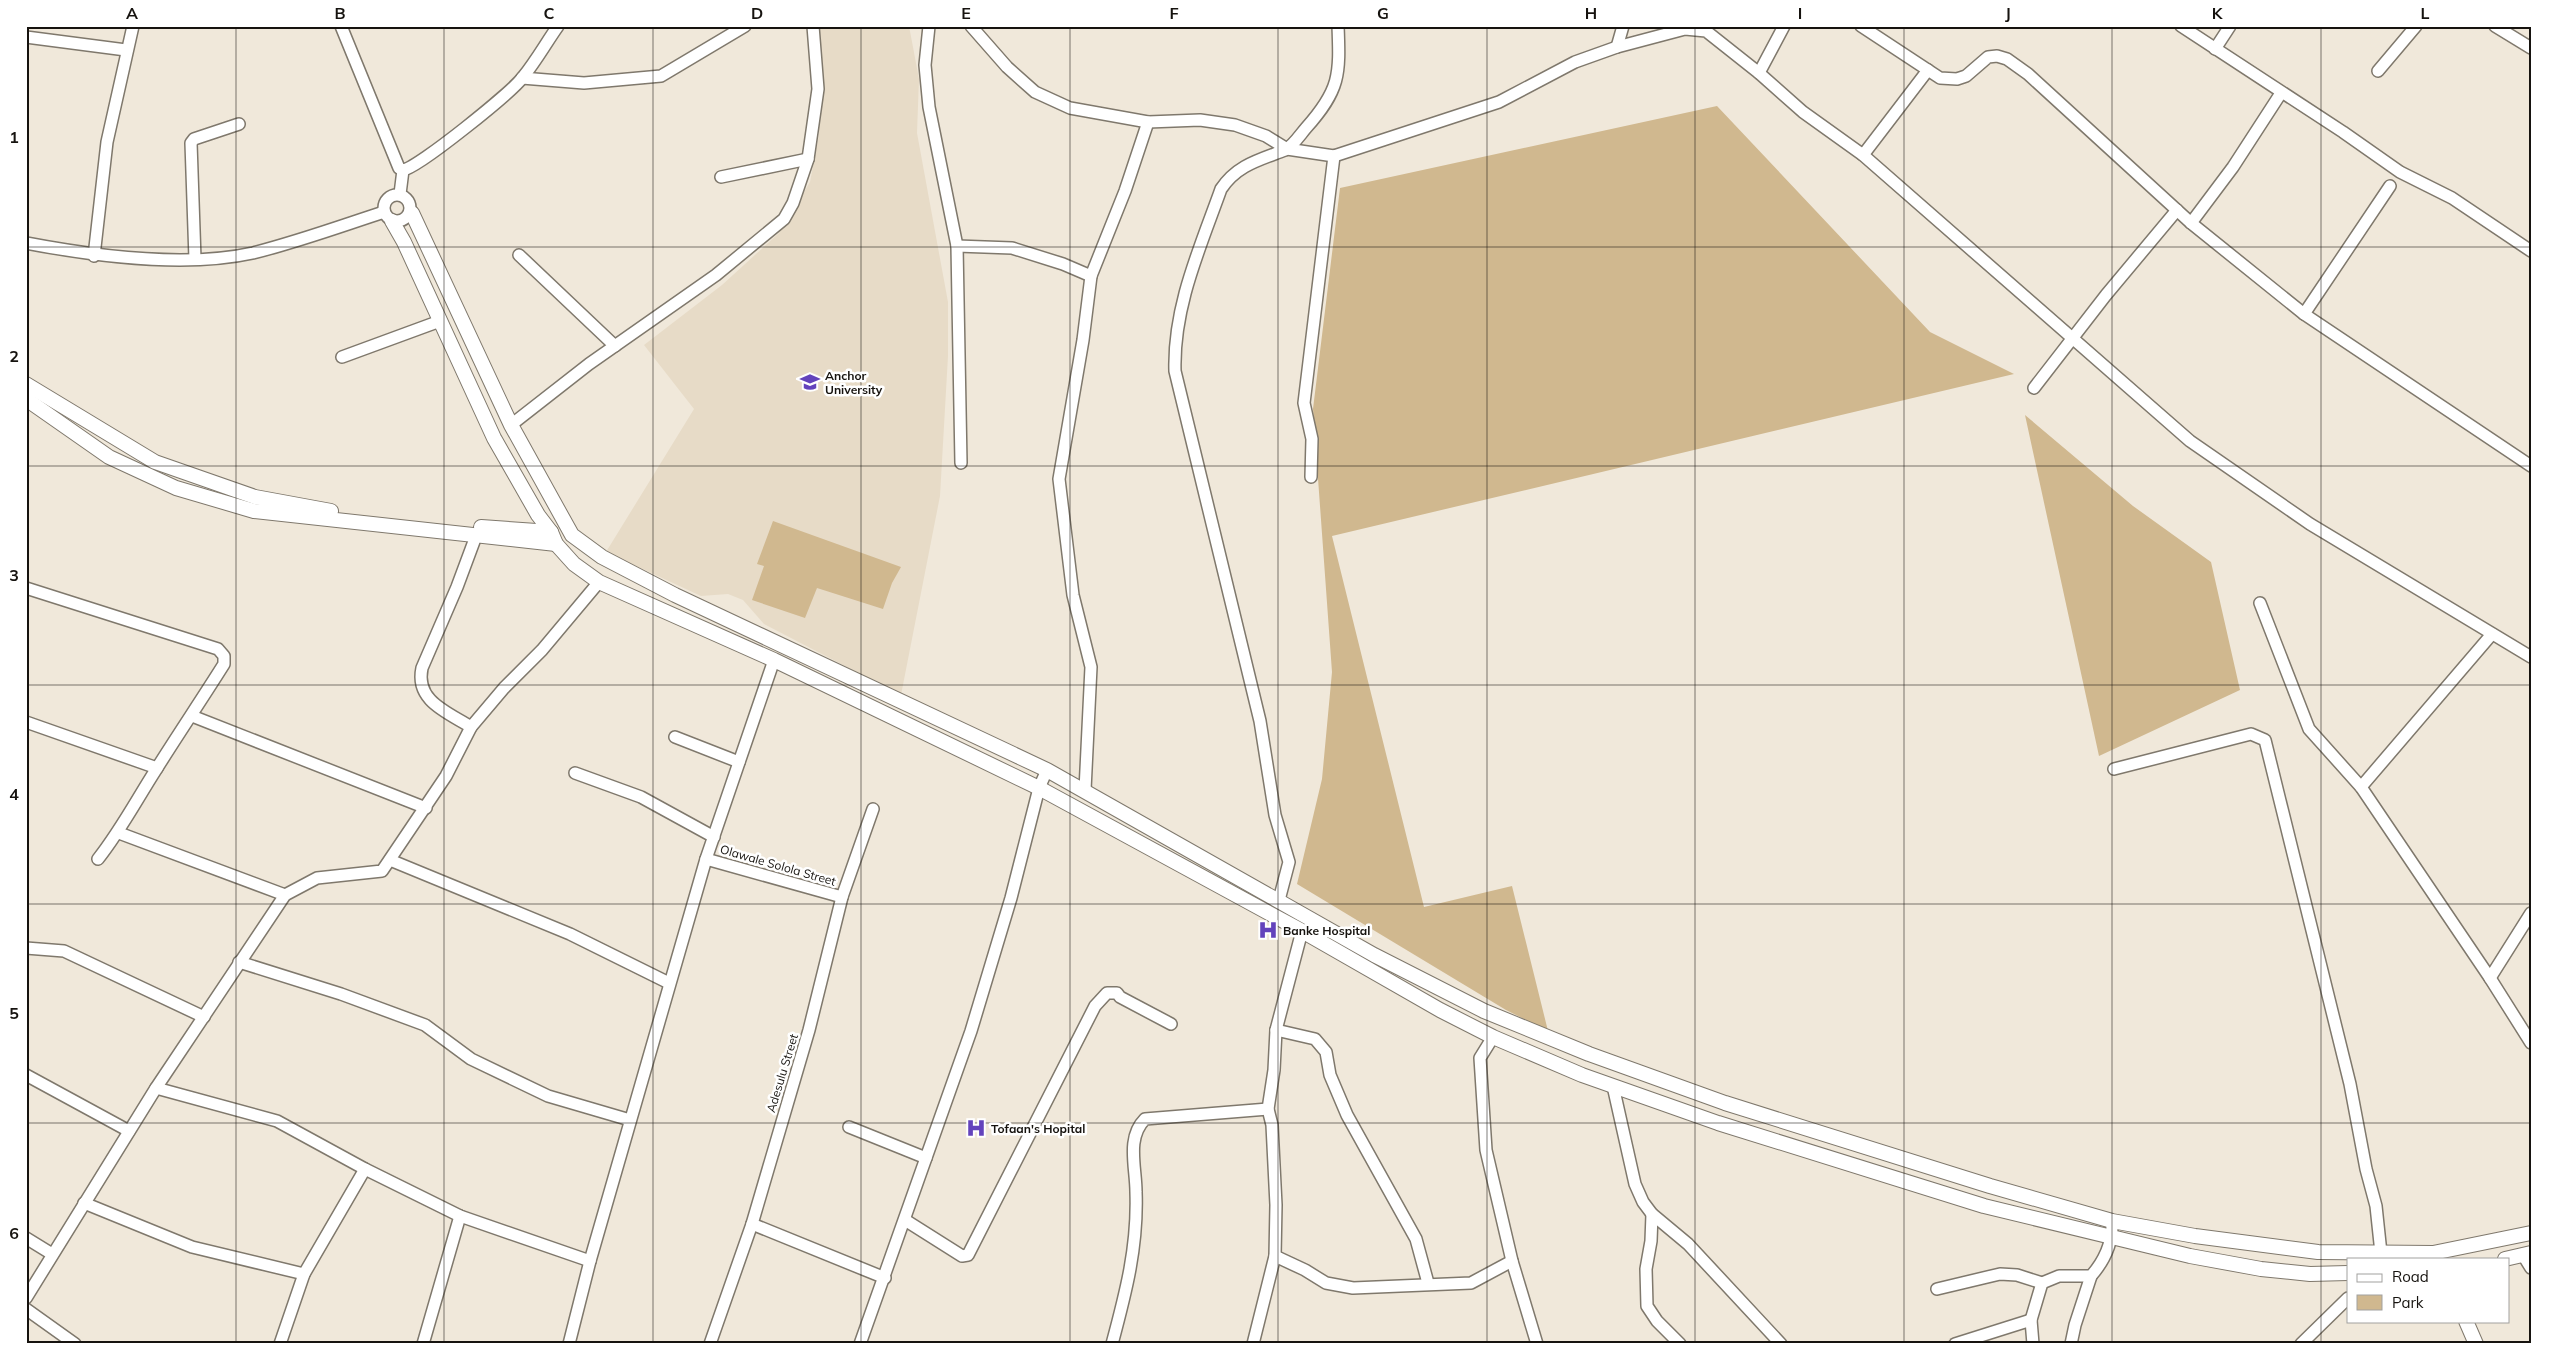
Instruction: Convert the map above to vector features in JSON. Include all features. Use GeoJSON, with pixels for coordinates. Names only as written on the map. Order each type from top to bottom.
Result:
{"type":"FeatureCollection","features":[{"type":"Feature","properties":{"kind":"street"},"geometry":{"type":"LineString","coordinates":[[94,256],[107,142],[126,50],[133,26]]}},
{"type":"Feature","properties":{"kind":"street"},"geometry":{"type":"LineString","coordinates":[[341,26],[399,168],[403,170]]}},
{"type":"Feature","properties":{"kind":"street"},"geometry":{"type":"LineString","coordinates":[[403,170],[420,162],[454,137],[522,78],[558,26]]}},
{"type":"Feature","properties":{"kind":"street"},"geometry":{"type":"LineString","coordinates":[[522,78],[584,83],[661,76],[745,26]]}},
{"type":"Feature","properties":{"kind":"street"},"geometry":{"type":"LineString","coordinates":[[511,425],[615,346],[716,275],[778,226],[790,211],[808,159],[818,88],[813,26]]}},
{"type":"Feature","properties":{"kind":"street"},"geometry":{"type":"LineString","coordinates":[[929,26],[925,66],[929,107],[957,246],[961,463]]}},
{"type":"Feature","properties":{"kind":"street"},"geometry":{"type":"LineString","coordinates":[[971,26],[1007,67],[1035,92],[1070,108],[1148,122],[1200,120],[1235,124],[1266,136],[1287,148],[1334,156],[1499,102],[1576,62],[1617,47],[1685,29],[1698,28],[1706,31],[1759,72],[1803,112],[1863,155],[2190,440],[2238,476],[2310,524],[2531,657]]}},
{"type":"Feature","properties":{"kind":"street"},"geometry":{"type":"LineString","coordinates":[[1279,900],[1289,862],[1275,816],[1260,721],[1175,371],[1174,353],[1184,297],[1221,189],[1228,179],[1249,163],[1287,148],[1322,110],[1335,87],[1340,67],[1338,26]]}},
{"type":"Feature","properties":{"kind":"street"},"geometry":{"type":"LineString","coordinates":[[1617,47],[1623,26]]}},
{"type":"Feature","properties":{"kind":"street"},"geometry":{"type":"LineString","coordinates":[[1759,72],[1784,26]]}},
{"type":"Feature","properties":{"kind":"street"},"geometry":{"type":"LineString","coordinates":[[1861,26],[1940,78],[1956,79],[1966,76],[1988,57],[1998,56],[2007,59],[2028,74],[2191,223],[2304,314],[2531,466]]}},
{"type":"Feature","properties":{"kind":"street"},"geometry":{"type":"LineString","coordinates":[[2181,26],[2343,132],[2400,172],[2452,198],[2531,251]]}},
{"type":"Feature","properties":{"kind":"street"},"geometry":{"type":"LineString","coordinates":[[2215,49],[2230,26]]}},
{"type":"Feature","properties":{"kind":"street"},"geometry":{"type":"LineString","coordinates":[[2378,71],[2416,26]]}},
{"type":"Feature","properties":{"kind":"street"},"geometry":{"type":"LineString","coordinates":[[2495,26],[2531,48]]}},
{"type":"Feature","properties":{"kind":"street"},"geometry":{"type":"LineString","coordinates":[[26,37],[126,50]]}},
{"type":"Feature","properties":{"kind":"street"},"geometry":{"type":"LineString","coordinates":[[1863,155],[1928,70]]}},
{"type":"Feature","properties":{"kind":"street"},"geometry":{"type":"LineString","coordinates":[[2191,223],[2233,167],[2281,93]]}},
{"type":"Feature","properties":{"kind":"street"},"geometry":{"type":"LineString","coordinates":[[1085,790],[1090,667],[1073,595],[1059,479],[1083,340],[1091,276],[1125,191],[1148,122]]}},
{"type":"Feature","properties":{"kind":"street"},"geometry":{"type":"LineString","coordinates":[[195,259],[191,144],[194,139],[239,124]]}},
{"type":"Feature","properties":{"kind":"street"},"geometry":{"type":"LineString","coordinates":[[1311,477],[1312,439],[1304,403],[1334,156]]}},
{"type":"Feature","properties":{"kind":"street"},"geometry":{"type":"LineString","coordinates":[[721,178],[808,159]]}},
{"type":"Feature","properties":{"kind":"street"},"geometry":{"type":"LineString","coordinates":[[400,194],[403,170]]}},
{"type":"Feature","properties":{"kind":"street"},"geometry":{"type":"LineString","coordinates":[[2304,314],[2390,186]]}},
{"type":"Feature","properties":{"kind":"street"},"geometry":{"type":"LineString","coordinates":[[2347,1273],[2310,1274],[2261,1269],[2190,1256],[1984,1206],[1718,1122],[1613,1086],[1493,1037],[1440,1010],[1302,931],[1038,788],[774,660],[599,582],[574,564],[553,538],[494,438],[404,242],[388,217],[386,199],[392,195],[400,194],[410,203],[412,213],[511,425],[572,535],[602,557],[722,617],[955,725],[1047,770],[1374,955],[1484,1011],[1589,1054],[1725,1103],[1990,1186],[2112,1221],[2266,1246],[2318,1252],[2435,1256],[2531,1233]]}},
{"type":"Feature","properties":{"kind":"street"},"geometry":{"type":"LineString","coordinates":[[2034,388],[2177,210]]}},
{"type":"Feature","properties":{"kind":"street"},"geometry":{"type":"LineString","coordinates":[[26,243],[94,256],[195,259],[252,253],[388,217],[402,221],[412,213]]}},
{"type":"Feature","properties":{"kind":"street"},"geometry":{"type":"LineString","coordinates":[[957,246],[1012,248],[1063,264],[1091,276]]}},
{"type":"Feature","properties":{"kind":"street"},"geometry":{"type":"LineString","coordinates":[[519,255],[615,346]]}},
{"type":"Feature","properties":{"kind":"street"},"geometry":{"type":"LineString","coordinates":[[342,357],[440,321]]}},
{"type":"Feature","properties":{"kind":"street"},"geometry":{"type":"LineString","coordinates":[[26,384],[155,462],[255,497],[334,512],[553,538]]}},
{"type":"Feature","properties":{"kind":"street"},"geometry":{"type":"LineString","coordinates":[[26,399],[109,457],[176,488],[254,511],[476,536],[553,538]]}},
{"type":"Feature","properties":{"kind":"street"},"geometry":{"type":"LineString","coordinates":[[471,727],[438,707],[421,690],[420,680],[422,668],[457,587],[476,536]]}},
{"type":"Feature","properties":{"kind":"street"},"geometry":{"type":"LineString","coordinates":[[26,1298],[156,1088],[285,895],[317,878],[379,872],[390,860],[426,808],[446,776],[471,727],[504,688],[542,650],[599,582]]}},
{"type":"Feature","properties":{"kind":"street"},"geometry":{"type":"LineString","coordinates":[[26,588],[218,649],[224,656],[224,664],[192,716],[157,768],[119,833],[98,859]]}},
{"type":"Feature","properties":{"kind":"street"},"geometry":{"type":"LineString","coordinates":[[2260,603],[2309,729],[2361,788],[2490,978],[2531,1043]]}},
{"type":"Feature","properties":{"kind":"street"},"geometry":{"type":"LineString","coordinates":[[2361,788],[2492,634]]}},
{"type":"Feature","properties":{"kind":"street"},"geometry":{"type":"LineString","coordinates":[[569,1344],[590,1261],[706,859],[774,660]]}},
{"type":"Feature","properties":{"kind":"street"},"geometry":{"type":"LineString","coordinates":[[192,716],[426,808]]}},
{"type":"Feature","properties":{"kind":"street"},"geometry":{"type":"LineString","coordinates":[[26,722],[157,768]]}},
{"type":"Feature","properties":{"kind":"street"},"geometry":{"type":"LineString","coordinates":[[2114,769],[2251,734],[2265,740],[2350,1084],[2364,1162],[2376,1206],[2381,1253]]}},
{"type":"Feature","properties":{"kind":"street"},"geometry":{"type":"LineString","coordinates":[[675,738],[739,762]]}},
{"type":"Feature","properties":{"kind":"street"},"geometry":{"type":"LineString","coordinates":[[860,1344],[974,1021],[1011,898],[1038,788],[1047,770]]}},
{"type":"Feature","properties":{"kind":"street"},"geometry":{"type":"LineString","coordinates":[[575,773],[641,797],[714,837]]}},
{"type":"Feature","properties":{"kind":"street","name":"Adesulu Street"},"geometry":{"type":"LineString","coordinates":[[710,1344],[752,1224],[809,1030],[842,897],[873,809]]}},
{"type":"Feature","properties":{"kind":"street"},"geometry":{"type":"LineString","coordinates":[[119,833],[285,895]]}},
{"type":"Feature","properties":{"kind":"street","name":"Olawale Solola Street"},"geometry":{"type":"LineString","coordinates":[[706,859],[842,897]]}},
{"type":"Feature","properties":{"kind":"street"},"geometry":{"type":"LineString","coordinates":[[390,860],[570,934],[670,983]]}},
{"type":"Feature","properties":{"kind":"street"},"geometry":{"type":"LineString","coordinates":[[2490,978],[2531,913]]}},
{"type":"Feature","properties":{"kind":"street"},"geometry":{"type":"LineString","coordinates":[[1253,1344],[1274,1256],[1275,1196],[1272,1125],[1268,1109],[1274,1070],[1276,1030],[1302,931]]}},
{"type":"Feature","properties":{"kind":"street"},"geometry":{"type":"LineString","coordinates":[[26,948],[64,951],[204,1017]]}},
{"type":"Feature","properties":{"kind":"street"},"geometry":{"type":"LineString","coordinates":[[239,962],[341,994],[425,1025],[471,1060],[548,1096],[630,1120]]}},
{"type":"Feature","properties":{"kind":"street"},"geometry":{"type":"LineString","coordinates":[[905,1220],[962,1256],[968,1255],[1095,1006],[1107,993],[1117,992],[1120,997],[1171,1024]]}},
{"type":"Feature","properties":{"kind":"street"},"geometry":{"type":"LineString","coordinates":[[1276,1030],[1315,1039],[1326,1052],[1330,1075],[1347,1114],[1416,1239],[1428,1283]]}},
{"type":"Feature","properties":{"kind":"street"},"geometry":{"type":"LineString","coordinates":[[1493,1037],[1480,1058],[1486,1150],[1512,1261],[1537,1344]]}},
{"type":"Feature","properties":{"kind":"street"},"geometry":{"type":"LineString","coordinates":[[26,1075],[129,1131]]}},
{"type":"Feature","properties":{"kind":"street"},"geometry":{"type":"LineString","coordinates":[[1613,1086],[1635,1184],[1643,1202],[1652,1214],[1688,1244],[1781,1344]]}},
{"type":"Feature","properties":{"kind":"street"},"geometry":{"type":"LineString","coordinates":[[156,1088],[278,1121],[365,1169],[460,1216],[590,1261]]}},
{"type":"Feature","properties":{"kind":"street"},"geometry":{"type":"LineString","coordinates":[[1112,1344],[1135,1247],[1136,1193],[1133,1141],[1136,1127],[1145,1119],[1268,1109]]}},
{"type":"Feature","properties":{"kind":"street"},"geometry":{"type":"LineString","coordinates":[[849,1127],[926,1158]]}},
{"type":"Feature","properties":{"kind":"street"},"geometry":{"type":"LineString","coordinates":[[280,1344],[304,1274],[365,1169]]}},
{"type":"Feature","properties":{"kind":"street"},"geometry":{"type":"LineString","coordinates":[[84,1203],[192,1246],[304,1274]]}},
{"type":"Feature","properties":{"kind":"street"},"geometry":{"type":"LineString","coordinates":[[1652,1214],[1651,1241],[1646,1269],[1647,1306],[1657,1321],[1680,1344]]}},
{"type":"Feature","properties":{"kind":"street"},"geometry":{"type":"LineString","coordinates":[[423,1344],[460,1216]]}},
{"type":"Feature","properties":{"kind":"street"},"geometry":{"type":"LineString","coordinates":[[2072,1344],[2075,1325],[2091,1276],[2099,1266],[2113,1238],[2112,1221]]}},
{"type":"Feature","properties":{"kind":"street"},"geometry":{"type":"LineString","coordinates":[[752,1224],[884,1278]]}},
{"type":"Feature","properties":{"kind":"street"},"geometry":{"type":"LineString","coordinates":[[26,1238],[52,1254]]}},
{"type":"Feature","properties":{"kind":"street"},"geometry":{"type":"LineString","coordinates":[[2509,1258],[2527,1254],[2531,1268]]}},
{"type":"Feature","properties":{"kind":"street"},"geometry":{"type":"LineString","coordinates":[[1274,1256],[1305,1270],[1326,1283],[1353,1288],[1428,1283],[1457,1285],[1471,1283],[1512,1261]]}},
{"type":"Feature","properties":{"kind":"street"},"geometry":{"type":"LineString","coordinates":[[1937,1289],[2000,1274],[2017,1275],[2042,1283],[2059,1276],[2091,1276]]}},
{"type":"Feature","properties":{"kind":"street"},"geometry":{"type":"LineString","coordinates":[[2033,1344],[2031,1320],[2042,1283]]}},
{"type":"Feature","properties":{"kind":"street"},"geometry":{"type":"LineString","coordinates":[[2301,1344],[2347,1299]]}},
{"type":"Feature","properties":{"kind":"street"},"geometry":{"type":"LineString","coordinates":[[26,1309],[75,1344]]}},
{"type":"Feature","properties":{"kind":"street"},"geometry":{"type":"LineString","coordinates":[[1955,1344],[2031,1320]]}},
{"type":"Feature","properties":{"kind":"street"},"geometry":{"type":"LineString","coordinates":[[2466,1322],[2476,1344]]}},
{"type":"Feature","properties":{"kind":"shaded area","name":"Anchor University"},"geometry":{"type":"Polygon","coordinates":[[[820,26],[909,26],[919,79],[917,133],[948,302],[948,356],[940,496],[901,695],[764,624],[743,600],[728,594],[701,596],[606,552],[694,409],[644,345],[722,285],[779,233],[810,182],[819,135],[820,26]]]}},
{"type":"Feature","properties":{"kind":"green space"},"geometry":{"type":"Polygon","coordinates":[[[1717,106],[1930,332],[2014,374],[1332,536],[1424,907],[1512,886],[1548,1031],[1506,1010],[1297,884],[1322,779],[1332,672],[1313,409],[1340,188],[1717,106]]]}},
{"type":"Feature","properties":{"kind":"green space"},"geometry":{"type":"Polygon","coordinates":[[[2025,415],[2133,506],[2211,562],[2240,690],[2099,756],[2025,415]]]}},
{"type":"Feature","properties":{"kind":"green space"},"geometry":{"type":"Polygon","coordinates":[[[773,521],[901,567],[892,583],[883,609],[817,588],[805,618],[752,600],[764,566],[757,564],[773,521]]]}},
{"type":"Feature","properties":{"kind":"place","name":"Anchor University"},"geometry":{"type":"Point","coordinates":[810,382]}},
{"type":"Feature","properties":{"kind":"place","name":"Banke Hospital"},"geometry":{"type":"Point","coordinates":[1268,930]}},
{"type":"Feature","properties":{"kind":"place","name":"Tofaan's Hopital"},"geometry":{"type":"Point","coordinates":[976,1128]}}]}
